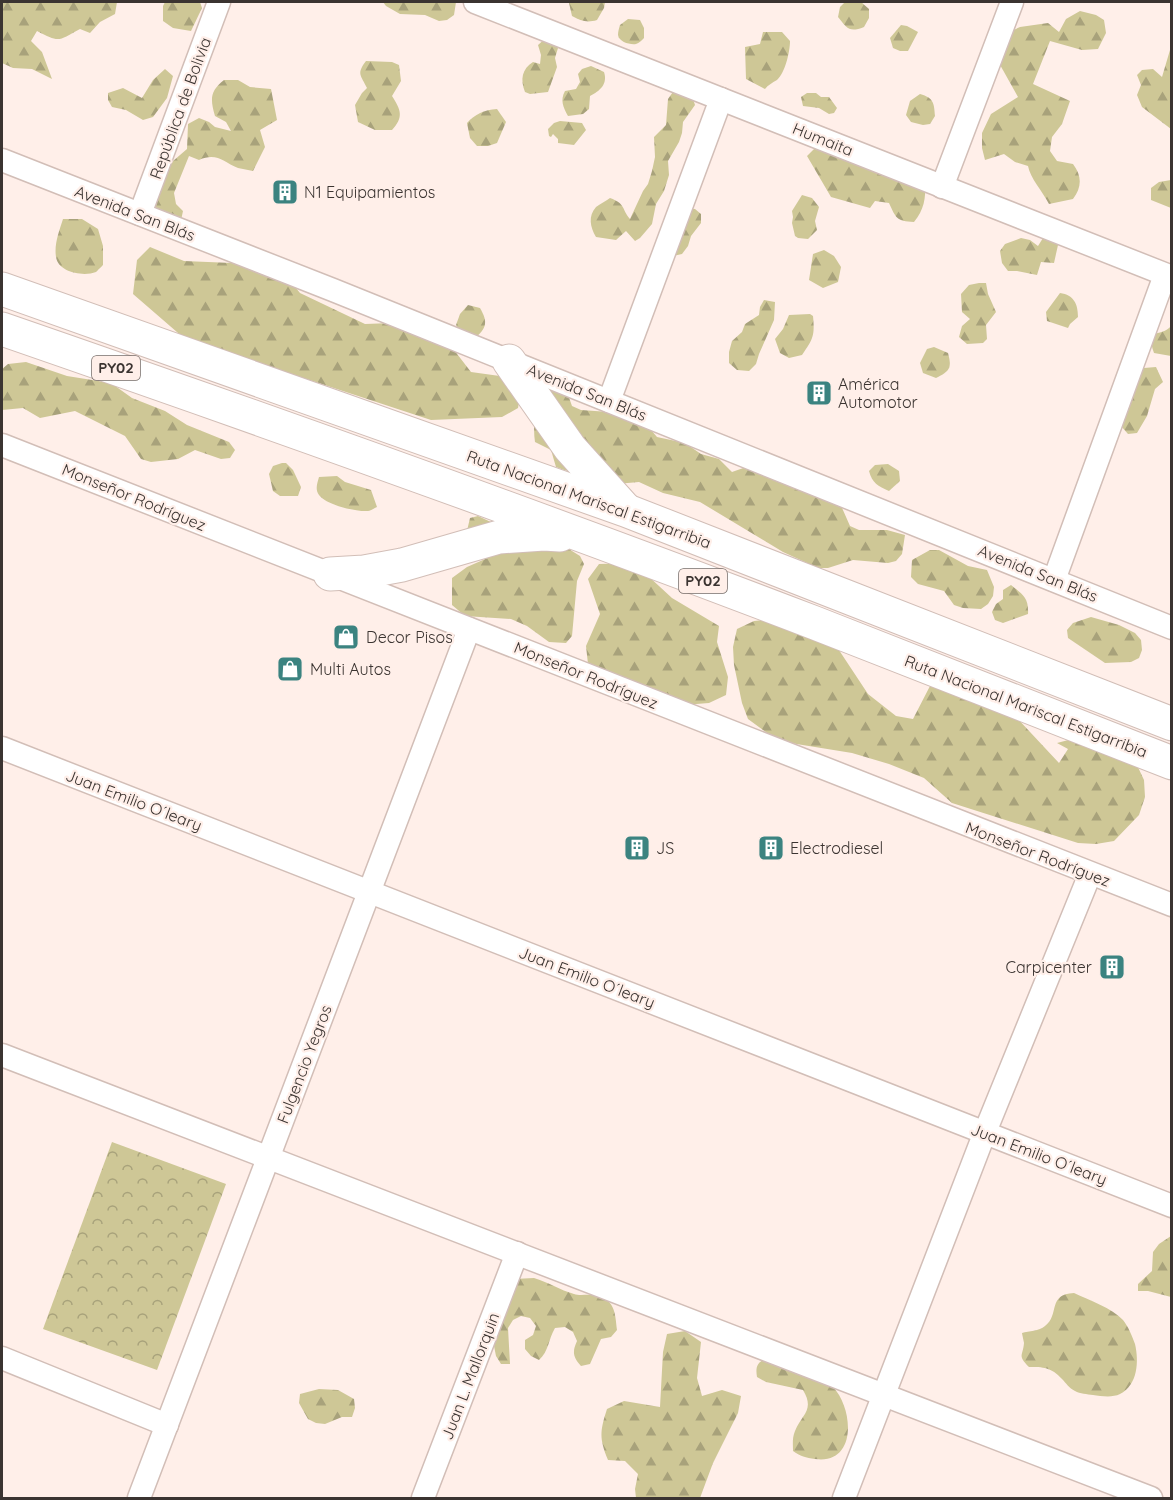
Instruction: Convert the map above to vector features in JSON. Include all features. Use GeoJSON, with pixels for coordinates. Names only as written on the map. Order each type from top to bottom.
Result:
{"type":"FeatureCollection","features":[{"type":"Feature","properties":{"kind":"highway","name":"Ruta Nacional Mariscal Estigarribia"},"geometry":{"type":"LineString","coordinates":[[2,288],[625,510],[1166,718]]}},
{"type":"Feature","properties":{"kind":"highway","name":"Ruta Nacional Mariscal Estigarribia"},"geometry":{"type":"LineString","coordinates":[[2,329],[171,387],[586,537],[815,623],[1172,763]]}},
{"type":"Feature","properties":{"kind":"highway"},"geometry":{"type":"LineString","coordinates":[[509,361],[570,448],[625,510]]}},
{"type":"Feature","properties":{"kind":"highway"},"geometry":{"type":"LineString","coordinates":[[330,574],[364,572],[402,565],[499,537],[544,534],[586,537]]}},
{"type":"Feature","properties":{"kind":"street","name":"República de Bolivia"},"geometry":{"type":"LineString","coordinates":[[140,214],[219,2]]}},
{"type":"Feature","properties":{"kind":"street","name":"Humaita"},"geometry":{"type":"LineString","coordinates":[[475,2],[510,8],[722,99],[1168,276]]}},
{"type":"Feature","properties":{"kind":"street"},"geometry":{"type":"LineString","coordinates":[[942,187],[1012,2]]}},
{"type":"Feature","properties":{"kind":"street"},"geometry":{"type":"LineString","coordinates":[[609,401],[722,99]]}},
{"type":"Feature","properties":{"kind":"street","name":"Avenida San Blás"},"geometry":{"type":"LineString","coordinates":[[2,160],[1172,628]]}},
{"type":"Feature","properties":{"kind":"street"},"geometry":{"type":"LineString","coordinates":[[1054,580],[1168,276]]}},
{"type":"Feature","properties":{"kind":"street","name":"Monseñor Rodríguez"},"geometry":{"type":"LineString","coordinates":[[2,445],[1172,905]]}},
{"type":"Feature","properties":{"kind":"street","name":"Fulgencio Yegros"},"geometry":{"type":"LineString","coordinates":[[139,1498],[469,629]]}},
{"type":"Feature","properties":{"kind":"street","name":"Juan Emilio O´leary"},"geometry":{"type":"LineString","coordinates":[[2,748],[1172,1206]]}},
{"type":"Feature","properties":{"kind":"street"},"geometry":{"type":"LineString","coordinates":[[844,1498],[985,1132],[1090,874]]}},
{"type":"Feature","properties":{"kind":"street"},"geometry":{"type":"LineString","coordinates":[[2,1055],[1151,1498]]}},
{"type":"Feature","properties":{"kind":"street","name":"Juan L. Mallorquin"},"geometry":{"type":"LineString","coordinates":[[423,1498],[517,1254]]}},
{"type":"Feature","properties":{"kind":"street"},"geometry":{"type":"LineString","coordinates":[[2,1358],[167,1425]]}},
{"type":"Feature","properties":{"kind":"green space"},"geometry":{"type":"Polygon","coordinates":[[[2,2],[117,2],[115,14],[100,22],[90,33],[80,29],[55,39],[37,31],[31,41],[42,52],[52,79],[32,69],[13,68],[2,63],[2,2]]]}},
{"type":"Feature","properties":{"kind":"green space"},"geometry":{"type":"Polygon","coordinates":[[[165,2],[200,2],[202,8],[191,31],[173,28],[163,21],[165,2]]]}},
{"type":"Feature","properties":{"kind":"green space"},"geometry":{"type":"Polygon","coordinates":[[[383,2],[456,2],[454,15],[447,20],[439,21],[425,15],[400,14],[383,2]]]}},
{"type":"Feature","properties":{"kind":"green space"},"geometry":{"type":"Polygon","coordinates":[[[605,2],[597,20],[587,21],[572,16],[569,3],[605,2]]]}},
{"type":"Feature","properties":{"kind":"green space"},"geometry":{"type":"Polygon","coordinates":[[[845,2],[861,2],[869,9],[869,18],[864,27],[855,30],[849,28],[838,17],[840,7],[845,2]]]}},
{"type":"Feature","properties":{"kind":"green space"},"geometry":{"type":"Polygon","coordinates":[[[1080,11],[1096,15],[1104,20],[1106,33],[1098,49],[1082,50],[1050,41],[1033,84],[1070,101],[1062,124],[1052,137],[1050,151],[1057,161],[1073,164],[1078,173],[1079,186],[1073,199],[1049,204],[1028,166],[1015,162],[1004,154],[985,160],[982,133],[991,114],[1018,97],[999,63],[1005,34],[1020,27],[1048,23],[1059,32],[1066,19],[1080,11]]]}},
{"type":"Feature","properties":{"kind":"green space"},"geometry":{"type":"Polygon","coordinates":[[[628,19],[640,20],[644,28],[644,38],[636,44],[620,40],[618,35],[620,25],[628,19]]]}},
{"type":"Feature","properties":{"kind":"green space"},"geometry":{"type":"Polygon","coordinates":[[[901,25],[918,32],[908,51],[893,48],[890,38],[901,25]]]}},
{"type":"Feature","properties":{"kind":"green space"},"geometry":{"type":"Polygon","coordinates":[[[763,32],[782,32],[790,41],[785,67],[777,80],[765,89],[746,79],[745,47],[760,44],[763,32]]]}},
{"type":"Feature","properties":{"kind":"green space"},"geometry":{"type":"Polygon","coordinates":[[[548,36],[558,48],[555,58],[557,67],[548,92],[530,94],[525,92],[523,75],[526,68],[533,62],[540,64],[541,55],[538,45],[548,36]]]}},
{"type":"Feature","properties":{"kind":"green space"},"geometry":{"type":"Polygon","coordinates":[[[1170,50],[1171,129],[1142,107],[1137,95],[1141,85],[1137,75],[1142,70],[1153,69],[1162,77],[1170,50]]]}},
{"type":"Feature","properties":{"kind":"green space"},"geometry":{"type":"Polygon","coordinates":[[[366,61],[392,62],[399,65],[401,81],[392,96],[399,109],[400,117],[392,130],[375,130],[358,122],[355,105],[367,88],[360,72],[366,61]]]}},
{"type":"Feature","properties":{"kind":"green space"},"geometry":{"type":"Polygon","coordinates":[[[591,66],[604,72],[604,84],[590,96],[589,109],[583,114],[568,116],[563,104],[565,91],[576,89],[580,82],[578,74],[582,69],[591,66]]]}},
{"type":"Feature","properties":{"kind":"green space"},"geometry":{"type":"Polygon","coordinates":[[[165,69],[173,76],[167,98],[153,117],[143,120],[126,110],[112,107],[108,100],[108,93],[123,88],[142,98],[153,80],[165,69]]]}},
{"type":"Feature","properties":{"kind":"green space"},"geometry":{"type":"Polygon","coordinates":[[[224,80],[238,80],[250,87],[271,89],[277,120],[260,130],[265,147],[253,171],[238,168],[215,157],[199,160],[189,156],[174,193],[176,204],[183,211],[180,225],[155,210],[166,167],[187,149],[188,124],[199,118],[215,127],[231,131],[226,122],[215,116],[212,105],[212,96],[224,80]]]}},
{"type":"Feature","properties":{"kind":"green space"},"geometry":{"type":"Polygon","coordinates":[[[675,89],[693,99],[695,105],[683,122],[679,142],[668,161],[669,175],[664,191],[656,204],[652,224],[635,241],[626,231],[616,240],[596,237],[591,225],[592,214],[596,207],[610,198],[621,204],[630,219],[648,184],[655,157],[654,137],[666,125],[668,99],[675,89]]]}},
{"type":"Feature","properties":{"kind":"green space"},"geometry":{"type":"Polygon","coordinates":[[[807,93],[829,97],[837,108],[834,113],[829,114],[819,108],[803,106],[801,97],[807,93]]]}},
{"type":"Feature","properties":{"kind":"green space"},"geometry":{"type":"Polygon","coordinates":[[[920,94],[931,99],[934,104],[935,116],[930,124],[911,122],[906,115],[910,101],[920,94]]]}},
{"type":"Feature","properties":{"kind":"green space"},"geometry":{"type":"Polygon","coordinates":[[[497,109],[506,122],[497,143],[477,146],[470,138],[467,123],[480,113],[497,109]]]}},
{"type":"Feature","properties":{"kind":"green space"},"geometry":{"type":"Polygon","coordinates":[[[560,121],[582,123],[586,130],[574,145],[558,143],[558,139],[553,134],[549,136],[548,129],[560,121]]]}},
{"type":"Feature","properties":{"kind":"green space"},"geometry":{"type":"Polygon","coordinates":[[[821,142],[925,183],[924,204],[914,222],[897,218],[889,203],[875,201],[870,208],[831,197],[807,156],[821,142]]]}},
{"type":"Feature","properties":{"kind":"green space"},"geometry":{"type":"Polygon","coordinates":[[[1171,180],[1171,208],[1151,200],[1151,188],[1159,182],[1171,180]]]}},
{"type":"Feature","properties":{"kind":"green space"},"geometry":{"type":"Polygon","coordinates":[[[802,195],[812,198],[819,207],[815,221],[817,230],[808,239],[795,236],[792,223],[792,211],[802,195]]]}},
{"type":"Feature","properties":{"kind":"green space"},"geometry":{"type":"Polygon","coordinates":[[[685,208],[695,209],[701,214],[701,223],[682,254],[673,256],[685,208]]]}},
{"type":"Feature","properties":{"kind":"green space"},"geometry":{"type":"Polygon","coordinates":[[[63,219],[82,219],[98,229],[103,246],[103,265],[96,272],[85,274],[72,272],[66,270],[58,262],[57,238],[63,219]]]}},
{"type":"Feature","properties":{"kind":"green space"},"geometry":{"type":"Polygon","coordinates":[[[1021,238],[1030,240],[1038,246],[1043,238],[1053,238],[1058,245],[1054,263],[1041,262],[1037,275],[1008,271],[1002,263],[1000,251],[1005,244],[1021,238]]]}},
{"type":"Feature","properties":{"kind":"green space"},"geometry":{"type":"Polygon","coordinates":[[[150,247],[184,261],[277,265],[300,293],[365,324],[418,322],[437,328],[471,372],[507,377],[521,390],[518,408],[502,417],[431,420],[185,339],[133,294],[137,260],[150,247]]]}},
{"type":"Feature","properties":{"kind":"green space"},"geometry":{"type":"Polygon","coordinates":[[[824,250],[834,256],[841,267],[838,282],[823,288],[809,280],[813,254],[824,250]]]}},
{"type":"Feature","properties":{"kind":"green space"},"geometry":{"type":"Polygon","coordinates":[[[986,283],[996,312],[986,325],[987,339],[983,343],[967,344],[959,337],[962,326],[970,319],[962,312],[961,294],[969,285],[986,283]]]}},
{"type":"Feature","properties":{"kind":"green space"},"geometry":{"type":"Polygon","coordinates":[[[1060,293],[1072,298],[1077,308],[1078,317],[1068,328],[1047,321],[1046,312],[1060,293]]]}},
{"type":"Feature","properties":{"kind":"green space"},"geometry":{"type":"Polygon","coordinates":[[[764,300],[775,302],[774,320],[756,364],[749,371],[737,370],[729,363],[732,341],[742,332],[745,324],[759,315],[764,300]]]}},
{"type":"Feature","properties":{"kind":"green space"},"geometry":{"type":"Polygon","coordinates":[[[468,305],[480,308],[485,321],[484,328],[474,339],[460,332],[456,325],[460,314],[468,305]]]}},
{"type":"Feature","properties":{"kind":"green space"},"geometry":{"type":"Polygon","coordinates":[[[810,314],[813,316],[814,328],[811,341],[802,355],[789,358],[780,353],[775,339],[783,329],[789,315],[810,314]]]}},
{"type":"Feature","properties":{"kind":"green space"},"geometry":{"type":"Polygon","coordinates":[[[1171,326],[1171,356],[1154,353],[1151,339],[1155,334],[1171,326]]]}},
{"type":"Feature","properties":{"kind":"green space"},"geometry":{"type":"Polygon","coordinates":[[[934,347],[948,353],[950,362],[947,371],[936,378],[923,373],[920,363],[927,349],[934,347]]]}},
{"type":"Feature","properties":{"kind":"green space"},"geometry":{"type":"Polygon","coordinates":[[[26,362],[67,376],[111,383],[132,398],[165,411],[187,425],[229,442],[235,450],[230,458],[221,459],[195,450],[178,459],[151,462],[141,459],[125,436],[75,411],[40,418],[23,408],[2,410],[2,369],[8,364],[26,362]]]}},
{"type":"Feature","properties":{"kind":"green space"},"geometry":{"type":"Polygon","coordinates":[[[1156,367],[1163,382],[1155,389],[1147,416],[1137,433],[1128,434],[1121,426],[1136,376],[1144,368],[1156,367]]]}},
{"type":"Feature","properties":{"kind":"green space"},"geometry":{"type":"Polygon","coordinates":[[[555,387],[566,389],[572,406],[581,410],[609,412],[651,430],[657,437],[685,443],[701,454],[719,459],[732,472],[749,466],[839,501],[850,526],[859,530],[887,530],[905,535],[902,554],[896,561],[888,563],[853,560],[828,568],[818,568],[783,552],[700,502],[663,493],[639,482],[605,485],[581,474],[556,467],[551,450],[535,442],[534,434],[535,418],[543,397],[555,387]]]}},
{"type":"Feature","properties":{"kind":"green space"},"geometry":{"type":"Polygon","coordinates":[[[286,463],[293,470],[301,487],[298,496],[280,496],[273,491],[269,474],[273,466],[286,463]]]}},
{"type":"Feature","properties":{"kind":"green space"},"geometry":{"type":"Polygon","coordinates":[[[888,464],[899,471],[900,481],[889,491],[876,484],[869,471],[875,465],[888,464]]]}},
{"type":"Feature","properties":{"kind":"green space"},"geometry":{"type":"Polygon","coordinates":[[[337,476],[345,482],[371,490],[377,507],[369,511],[357,510],[335,505],[323,499],[317,491],[319,477],[337,476]]]}},
{"type":"Feature","properties":{"kind":"green space"},"geometry":{"type":"Polygon","coordinates":[[[478,516],[493,523],[532,526],[580,556],[584,564],[577,581],[572,636],[566,643],[549,642],[527,626],[511,619],[465,616],[452,605],[452,578],[467,567],[492,556],[466,535],[470,518],[478,516]]]}},
{"type":"Feature","properties":{"kind":"green space"},"geometry":{"type":"Polygon","coordinates":[[[930,550],[939,550],[968,566],[987,570],[994,587],[993,596],[988,604],[981,609],[963,608],[954,605],[944,591],[918,584],[911,577],[912,560],[930,550]]]}},
{"type":"Feature","properties":{"kind":"green space"},"geometry":{"type":"Polygon","coordinates":[[[634,563],[672,598],[719,626],[717,642],[728,677],[726,695],[709,703],[671,706],[588,664],[586,646],[600,614],[588,579],[599,564],[634,563]]]}},
{"type":"Feature","properties":{"kind":"green space"},"geometry":{"type":"Polygon","coordinates":[[[1011,585],[1026,600],[1028,614],[1003,623],[995,620],[992,612],[996,604],[1003,599],[1003,590],[1011,585]]]}},
{"type":"Feature","properties":{"kind":"green space"},"geometry":{"type":"Polygon","coordinates":[[[1091,617],[1119,625],[1135,633],[1141,640],[1142,650],[1139,658],[1131,662],[1105,663],[1068,638],[1067,630],[1073,623],[1091,617]]]}},
{"type":"Feature","properties":{"kind":"green space"},"geometry":{"type":"Polygon","coordinates":[[[788,618],[829,635],[868,694],[896,716],[913,719],[930,686],[967,686],[1000,700],[1059,763],[1068,749],[1057,743],[1091,734],[1136,763],[1144,780],[1145,797],[1139,815],[1114,841],[1096,844],[1078,843],[952,803],[924,778],[889,764],[852,753],[778,741],[748,719],[734,665],[733,647],[737,629],[754,621],[788,618]]]}},
{"type":"Feature","properties":{"kind":"green space"},"geometry":{"type":"Polygon","coordinates":[[[112,1142],[226,1184],[157,1370],[43,1329],[112,1142]]]}},
{"type":"Feature","properties":{"kind":"green space"},"geometry":{"type":"Polygon","coordinates":[[[1171,1236],[1171,1297],[1138,1291],[1138,1284],[1152,1271],[1153,1252],[1159,1244],[1171,1236]]]}},
{"type":"Feature","properties":{"kind":"green space"},"geometry":{"type":"Polygon","coordinates":[[[534,1278],[574,1294],[600,1297],[610,1303],[616,1317],[617,1330],[611,1337],[601,1339],[590,1364],[581,1366],[576,1360],[574,1348],[577,1341],[573,1332],[565,1327],[555,1328],[545,1353],[539,1360],[531,1356],[525,1349],[525,1340],[533,1335],[536,1326],[530,1318],[521,1316],[513,1320],[508,1328],[510,1364],[501,1364],[494,1346],[500,1308],[514,1279],[534,1278]]]}},
{"type":"Feature","properties":{"kind":"green space"},"geometry":{"type":"Polygon","coordinates":[[[1074,1293],[1113,1312],[1123,1320],[1130,1331],[1135,1344],[1136,1372],[1130,1385],[1120,1394],[1106,1396],[1077,1392],[1054,1372],[1029,1367],[1022,1358],[1024,1343],[1022,1333],[1045,1326],[1060,1297],[1074,1293]]]}},
{"type":"Feature","properties":{"kind":"green space"},"geometry":{"type":"Polygon","coordinates":[[[685,1331],[701,1342],[697,1378],[702,1396],[722,1390],[741,1396],[738,1413],[713,1463],[700,1498],[636,1498],[638,1474],[625,1461],[608,1460],[603,1446],[602,1429],[607,1409],[624,1401],[660,1407],[663,1352],[667,1334],[685,1331]]]}},
{"type":"Feature","properties":{"kind":"green space"},"geometry":{"type":"Polygon","coordinates":[[[770,1357],[829,1384],[840,1397],[848,1421],[848,1434],[845,1445],[829,1459],[815,1459],[793,1451],[794,1434],[806,1412],[808,1402],[803,1390],[766,1382],[757,1377],[758,1364],[770,1357]]]}},
{"type":"Feature","properties":{"kind":"green space"},"geometry":{"type":"Polygon","coordinates":[[[319,1389],[338,1390],[354,1399],[355,1408],[352,1417],[342,1417],[325,1424],[308,1419],[299,1403],[300,1394],[319,1389]]]}},
{"type":"Feature","properties":{"kind":"place","name":"N1 Equipamientos"},"geometry":{"type":"Point","coordinates":[285,192]}},
{"type":"Feature","properties":{"kind":"place","name":"América Automotor"},"geometry":{"type":"Point","coordinates":[819,393]}},
{"type":"Feature","properties":{"kind":"place","name":"Decor Pisos"},"geometry":{"type":"Point","coordinates":[346,637]}},
{"type":"Feature","properties":{"kind":"place","name":"Multi Autos"},"geometry":{"type":"Point","coordinates":[290,669]}},
{"type":"Feature","properties":{"kind":"place","name":"JS"},"geometry":{"type":"Point","coordinates":[637,848]}},
{"type":"Feature","properties":{"kind":"place","name":"Electrodiesel"},"geometry":{"type":"Point","coordinates":[771,848]}},
{"type":"Feature","properties":{"kind":"place","name":"Carpicenter"},"geometry":{"type":"Point","coordinates":[1112,967]}}]}
